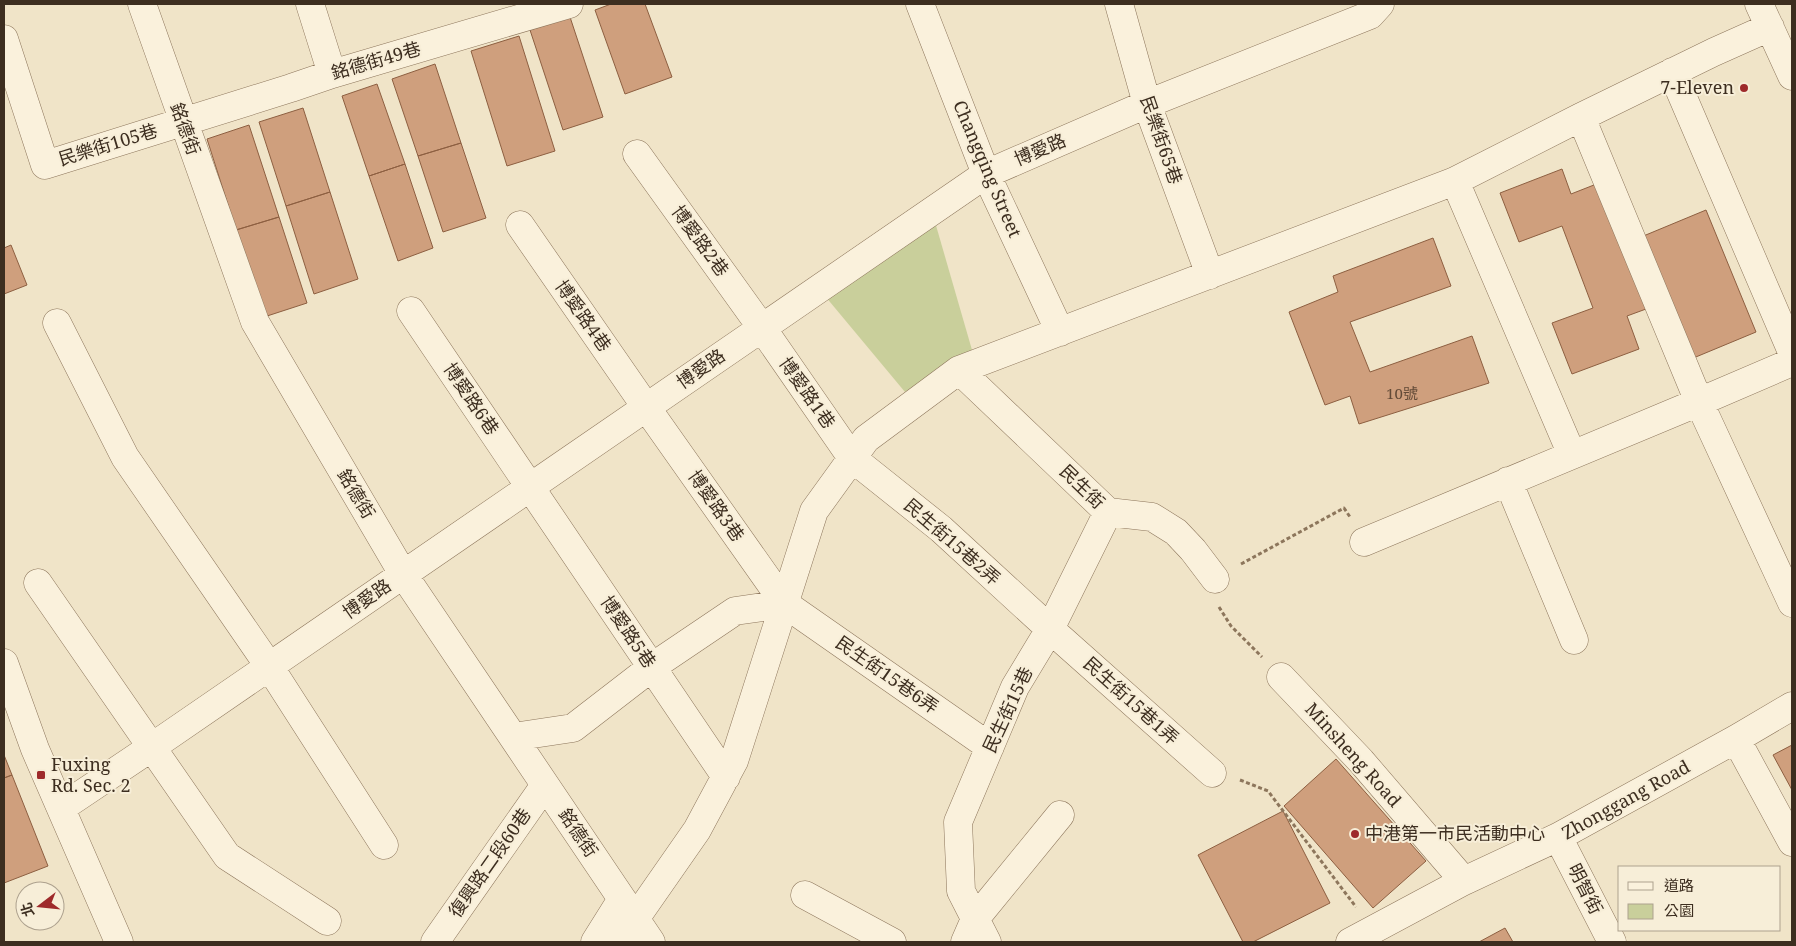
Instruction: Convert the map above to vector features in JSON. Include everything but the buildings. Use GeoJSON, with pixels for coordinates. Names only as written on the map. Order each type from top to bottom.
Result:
{"type":"FeatureCollection","features":[{"type":"Feature","properties":{"kind":"street","name":"銘德街"},"geometry":{"type":"LineString","coordinates":[[142,4],[255,322],[403,574],[651,942]]}},
{"type":"Feature","properties":{"kind":"street"},"geometry":{"type":"LineString","coordinates":[[310,4],[332,74]]}},
{"type":"Feature","properties":{"kind":"street","name":"銘德街49巷"},"geometry":{"type":"LineString","coordinates":[[183,122],[332,74],[569,4]]}},
{"type":"Feature","properties":{"kind":"street","name":"Changqing Street"},"geometry":{"type":"LineString","coordinates":[[920,4],[986,174],[1060,332]]}},
{"type":"Feature","properties":{"kind":"street","name":"民樂街65巷"},"geometry":{"type":"LineString","coordinates":[[1119,4],[1147,104],[1210,275]]}},
{"type":"Feature","properties":{"kind":"street","name":"博愛路"},"geometry":{"type":"LineString","coordinates":[[61,808],[986,174],[1147,104],[1370,15],[1380,4]]}},
{"type":"Feature","properties":{"kind":"street"},"geometry":{"type":"LineString","coordinates":[[596,942],[629,909],[697,830],[734,762],[814,512],[866,438],[959,370],[1455,182],[1672,72],[1764,15],[1792,76]]}},
{"type":"Feature","properties":{"kind":"street","name":"民樂街105巷"},"geometry":{"type":"LineString","coordinates":[[4,39],[45,165],[183,122]]}},
{"type":"Feature","properties":{"kind":"street"},"geometry":{"type":"LineString","coordinates":[[1672,72],[1792,352]]}},
{"type":"Feature","properties":{"kind":"street"},"geometry":{"type":"LineString","coordinates":[[1581,117],[1699,402],[1792,604]]}},
{"type":"Feature","properties":{"kind":"street","name":"博愛路2巷"},"geometry":{"type":"LineString","coordinates":[[637,154],[762,328]]}},
{"type":"Feature","properties":{"kind":"street"},"geometry":{"type":"LineString","coordinates":[[1455,182],[1572,455]]}},
{"type":"Feature","properties":{"kind":"street","name":"博愛路4巷"},"geometry":{"type":"LineString","coordinates":[[520,225],[646,407]]}},
{"type":"Feature","properties":{"kind":"street","name":"博愛路6巷"},"geometry":{"type":"LineString","coordinates":[[411,311],[530,486]]}},
{"type":"Feature","properties":{"kind":"street"},"geometry":{"type":"LineString","coordinates":[[57,323],[125,457],[269,666],[384,845]]}},
{"type":"Feature","properties":{"kind":"street","name":"博愛路1巷"},"geometry":{"type":"LineString","coordinates":[[762,328],[852,458]]}},
{"type":"Feature","properties":{"kind":"street"},"geometry":{"type":"LineString","coordinates":[[1364,542],[1792,362]]}},
{"type":"Feature","properties":{"kind":"street","name":"民生街"},"geometry":{"type":"LineString","coordinates":[[959,370],[1108,512],[1152,517],[1176,532],[1193,550],[1215,579]]}},
{"type":"Feature","properties":{"kind":"street","name":"博愛路3巷"},"geometry":{"type":"LineString","coordinates":[[646,407],[785,604]]}},
{"type":"Feature","properties":{"kind":"street","name":"民生街15巷2弄"},"geometry":{"type":"LineString","coordinates":[[852,458],[941,529],[1050,629]]}},
{"type":"Feature","properties":{"kind":"street"},"geometry":{"type":"LineString","coordinates":[[1508,481],[1574,640]]}},
{"type":"Feature","properties":{"kind":"street","name":"博愛路5巷"},"geometry":{"type":"LineString","coordinates":[[530,486],[726,777]]}},
{"type":"Feature","properties":{"kind":"street","name":"民生街15巷"},"geometry":{"type":"LineString","coordinates":[[975,934],[961,891],[958,822],[1015,687],[1050,629],[1108,512]]}},
{"type":"Feature","properties":{"kind":"street"},"geometry":{"type":"LineString","coordinates":[[38,583],[228,856],[327,921]]}},
{"type":"Feature","properties":{"kind":"street"},"geometry":{"type":"LineString","coordinates":[[513,737],[573,728],[652,667],[735,611],[785,604]]}},
{"type":"Feature","properties":{"kind":"street","name":"民生街15巷6弄"},"geometry":{"type":"LineString","coordinates":[[785,604],[990,747]]}},
{"type":"Feature","properties":{"kind":"street","name":"民生街15巷1弄"},"geometry":{"type":"LineString","coordinates":[[1050,629],[1212,774]]}},
{"type":"Feature","properties":{"kind":"street"},"geometry":{"type":"LineString","coordinates":[[4,663],[35,749],[119,942]]}},
{"type":"Feature","properties":{"kind":"street","name":"Minsheng Road"},"geometry":{"type":"LineString","coordinates":[[1281,677],[1361,761],[1464,880]]}},
{"type":"Feature","properties":{"kind":"street","name":"Zhonggang Road"},"geometry":{"type":"LineString","coordinates":[[1361,936],[1464,880],[1558,837],[1792,706]]}},
{"type":"Feature","properties":{"kind":"street"},"geometry":{"type":"LineString","coordinates":[[1736,739],[1792,842]]}},
{"type":"Feature","properties":{"kind":"street","name":"復興路二段60巷"},"geometry":{"type":"LineString","coordinates":[[435,942],[545,784]]}},
{"type":"Feature","properties":{"kind":"street"},"geometry":{"type":"LineString","coordinates":[[975,934],[1060,815]]}},
{"type":"Feature","properties":{"kind":"street","name":"明智街"},"geometry":{"type":"LineString","coordinates":[[1558,837],[1612,942]]}},
{"type":"Feature","properties":{"kind":"street"},"geometry":{"type":"LineString","coordinates":[[805,895],[892,942]]}},
{"type":"Feature","properties":{"kind":"street"},"geometry":{"type":"LineString","coordinates":[[622,942],[629,909]]}},
{"type":"Feature","properties":{"kind":"path"},"geometry":{"type":"LineString","coordinates":[[1281,677],[1232,626],[1217,604],[1215,579],[1344,508],[1364,542]]}},
{"type":"Feature","properties":{"kind":"path"},"geometry":{"type":"LineString","coordinates":[[1212,774],[1242,781],[1268,791],[1361,936]]}},
{"type":"Feature","properties":{"kind":"green space"},"geometry":{"type":"Polygon","coordinates":[[[935,222],[972,350],[905,392],[825,296],[935,222]]]}},
{"type":"Feature","properties":{"kind":"place","name":"7-Eleven"},"geometry":{"type":"Point","coordinates":[1744,88]}},
{"type":"Feature","properties":{"kind":"place","name":"Fuxing Rd. Sec. 2"},"geometry":{"type":"Point","coordinates":[41,775]}},
{"type":"Feature","properties":{"kind":"place","name":"中港第一市民活動中心"},"geometry":{"type":"Point","coordinates":[1355,834]}}]}
